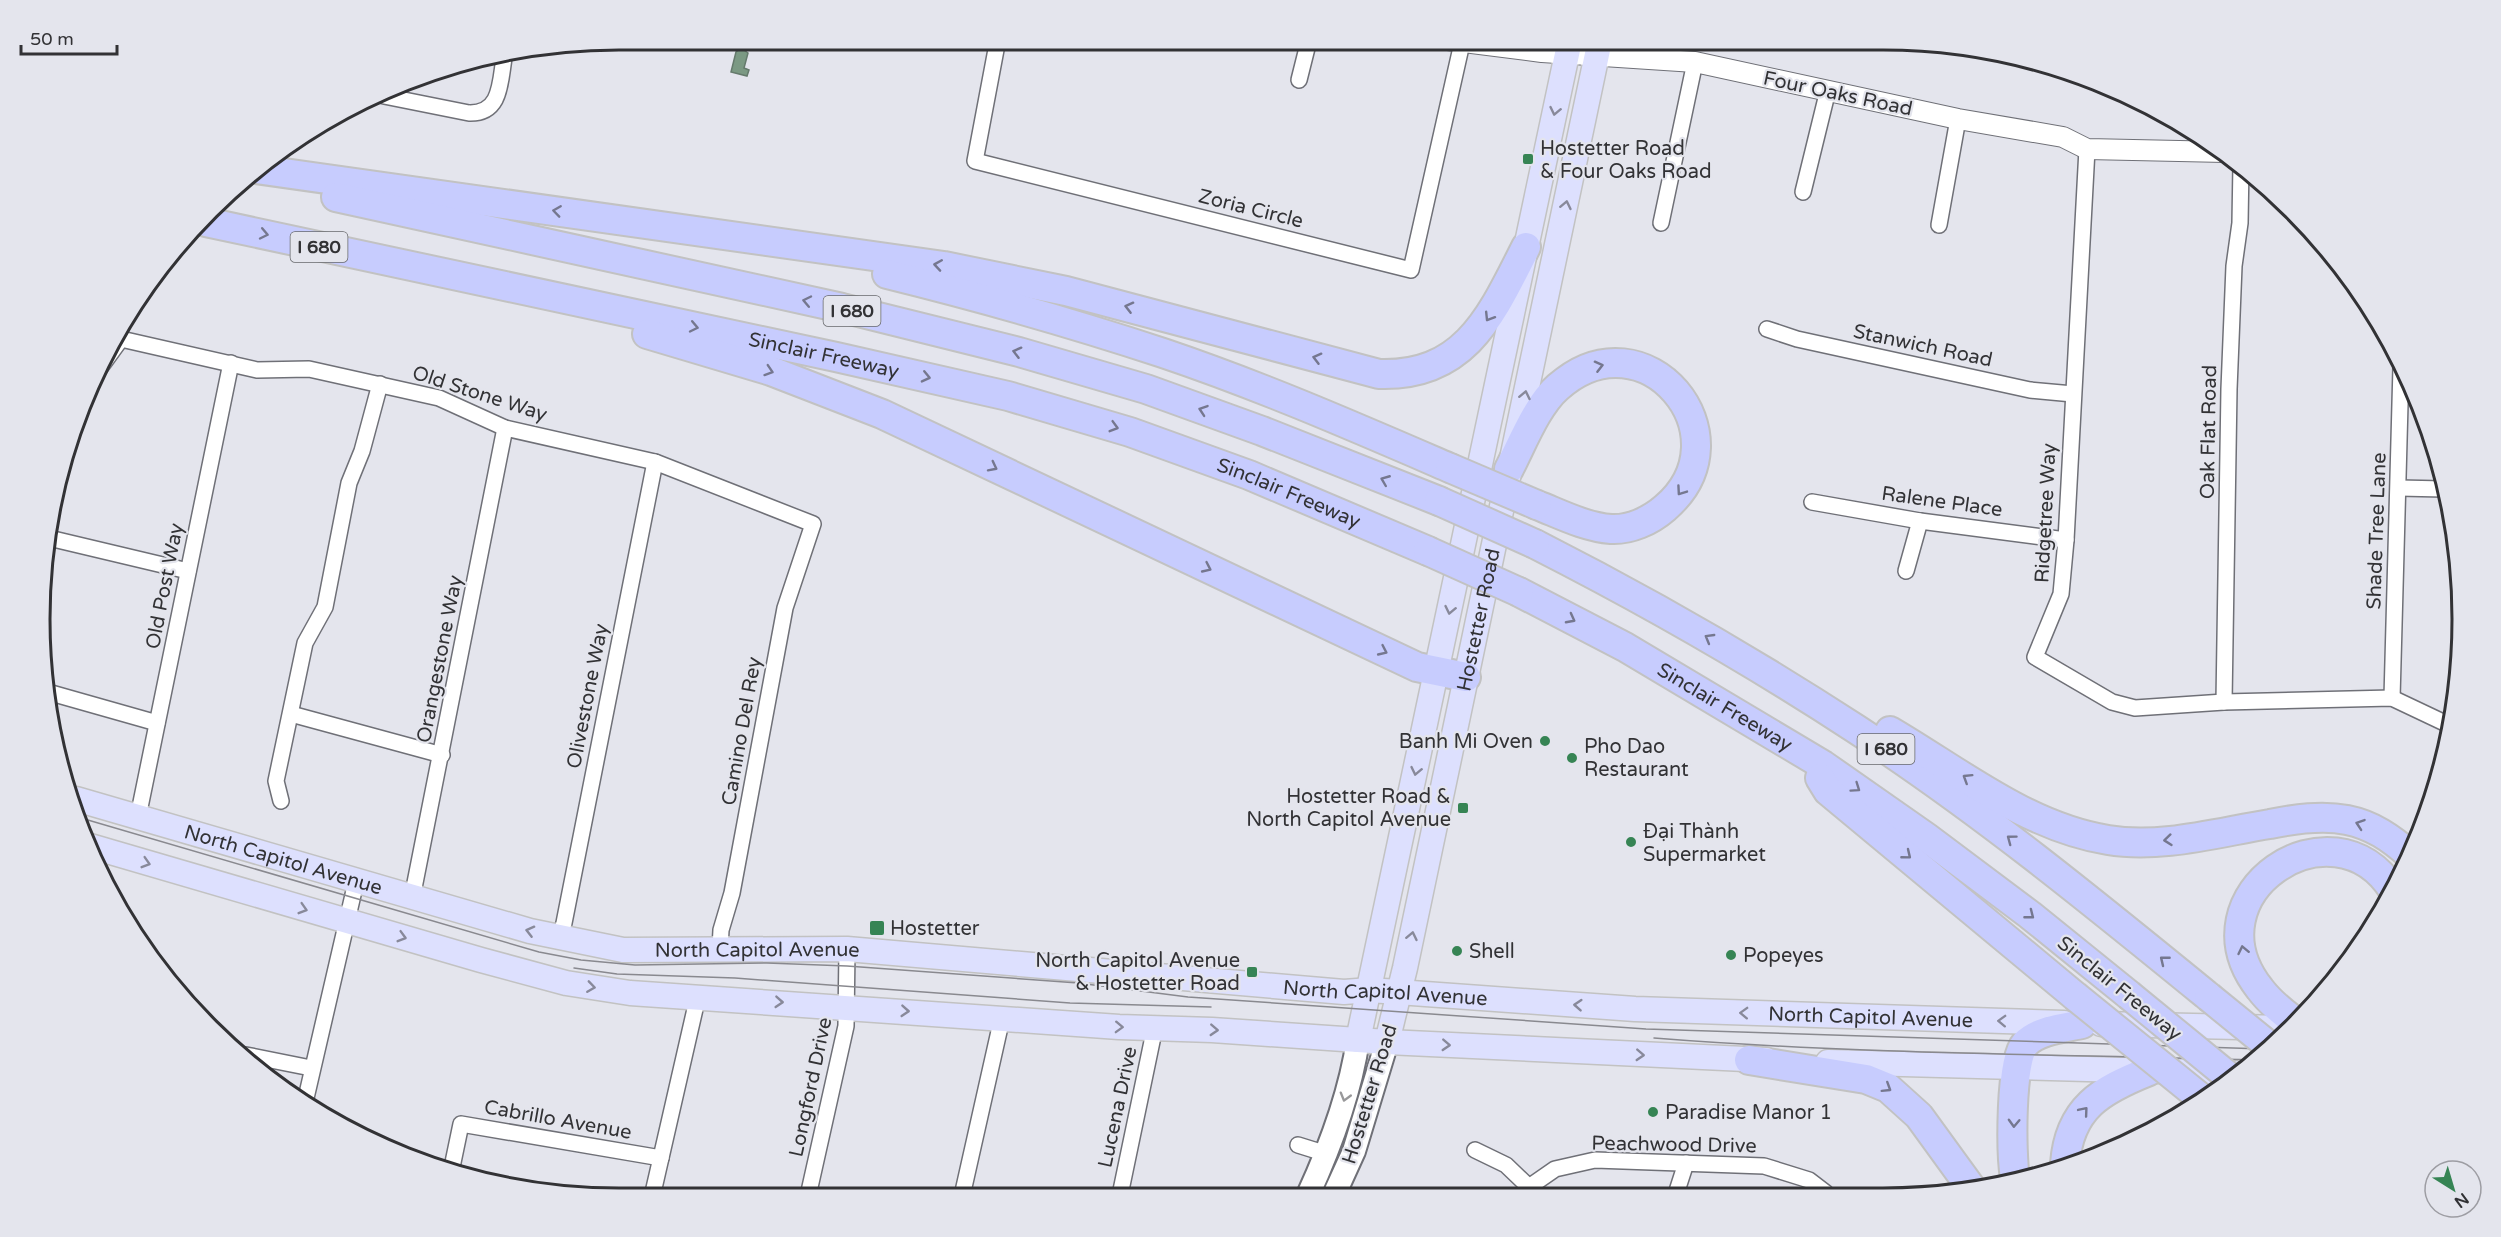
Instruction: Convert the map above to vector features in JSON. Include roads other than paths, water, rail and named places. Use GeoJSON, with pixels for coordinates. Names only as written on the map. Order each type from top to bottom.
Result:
{"type":"FeatureCollection","features":[{"type":"Feature","properties":{"kind":"highway"},"geometry":{"type":"LineString","coordinates":[[268,171],[944,266],[1002,277],[1168,317],[1364,371],[1394,375],[1423,370],[1437,364],[1472,338],[1491,314],[1527,247]]}},
{"type":"Feature","properties":{"kind":"highway","name":"I 680"},"geometry":{"type":"LineString","coordinates":[[256,180],[842,308],[1019,352],[1146,389],[1262,431],[1439,501],[1535,544],[1643,599],[1750,662],[1858,730],[1959,800],[2063,878],[2263,1042]]}},
{"type":"Feature","properties":{"kind":"highway"},"geometry":{"type":"LineString","coordinates":[[615,219],[780,250],[887,274],[1059,321],[1164,353],[1264,390],[1537,506],[1577,521],[1612,529],[1637,525],[1661,512],[1684,488],[1692,472],[1695,455],[1695,435],[1691,417],[1676,390],[1655,373],[1642,367],[1615,363],[1588,369],[1557,387],[1547,399],[1509,469]]}},
{"type":"Feature","properties":{"kind":"highway","name":"Sinclair Freeway"},"geometry":{"type":"LineString","coordinates":[[210,223],[1008,396],[1130,432],[1249,475],[1428,550],[1520,592],[1625,647],[1807,756],[1926,837],[2030,915],[2225,1073]]}},
{"type":"Feature","properties":{"kind":"highway"},"geometry":{"type":"LineString","coordinates":[[432,271],[771,371],[882,414],[1406,662],[1437,673],[1466,677]]}},
{"type":"Feature","properties":{"kind":"highway"},"geometry":{"type":"LineString","coordinates":[[1750,662],[1880,725],[2023,812],[2077,834],[2114,841],[2156,841],[2288,821],[2330,818],[2354,822],[2377,831],[2402,849]]}},
{"type":"Feature","properties":{"kind":"highway"},"geometry":{"type":"LineString","coordinates":[[1807,756],[1828,791],[2195,1094]]}},
{"type":"Feature","properties":{"kind":"highway"},"geometry":{"type":"LineString","coordinates":[[2289,1017],[2259,989],[2246,965],[2240,935],[2241,920],[2246,904],[2263,878],[2290,859],[2320,852],[2335,853],[2364,864],[2378,873],[2386,882]]}},
{"type":"Feature","properties":{"kind":"highway"},"geometry":{"type":"LineString","coordinates":[[2015,1172],[2015,1067],[2021,1050],[2031,1038],[2040,1034],[2082,1024]]}},
{"type":"Feature","properties":{"kind":"highway"},"geometry":{"type":"LineString","coordinates":[[1749,1060],[1866,1079],[1888,1088],[1919,1116],[1967,1181]]}},
{"type":"Feature","properties":{"kind":"highway"},"geometry":{"type":"LineString","coordinates":[[2066,1157],[2070,1134],[2088,1105],[2116,1084],[2149,1071]]}},
{"type":"Feature","properties":{"kind":"main road","name":"Hostetter Road"},"geometry":{"type":"LineString","coordinates":[[1311,1188],[1327,1154],[1353,1068],[1567,50]]}},
{"type":"Feature","properties":{"kind":"main road","name":"Hostetter Road"},"geometry":{"type":"LineString","coordinates":[[1337,1188],[1354,1151],[1387,1042],[1399,993],[1597,50]]}},
{"type":"Feature","properties":{"kind":"main road","name":"North Capitol Avenue"},"geometry":{"type":"LineString","coordinates":[[79,799],[412,898],[559,938],[623,950],[847,949],[1332,991],[1370,990],[1635,1009],[2277,1029]]}},
{"type":"Feature","properties":{"kind":"main road","name":"North Capitol Avenue"},"geometry":{"type":"LineString","coordinates":[[99,849],[346,922],[566,983],[630,993],[847,1006],[1119,1027],[1155,1027],[1387,1042],[1749,1060],[2224,1073]]}},
{"type":"Feature","properties":{"kind":"street","name":"Zoria Circle"},"geometry":{"type":"LineString","coordinates":[[996,50],[975,161],[1411,270],[1453,50]]}},
{"type":"Feature","properties":{"kind":"street"},"geometry":{"type":"LineString","coordinates":[[1299,80],[1306,50]]}},
{"type":"Feature","properties":{"kind":"street","name":"Four Oaks Road"},"geometry":{"type":"LineString","coordinates":[[1617,50],[1695,62],[1958,119],[2063,137],[2086,148],[2208,152]]}},
{"type":"Feature","properties":{"kind":"street"},"geometry":{"type":"LineString","coordinates":[[391,97],[469,113],[481,113],[493,104],[503,61]]}},
{"type":"Feature","properties":{"kind":"street"},"geometry":{"type":"LineString","coordinates":[[1661,223],[1695,62]]}},
{"type":"Feature","properties":{"kind":"street"},"geometry":{"type":"LineString","coordinates":[[1803,192],[1828,90]]}},
{"type":"Feature","properties":{"kind":"street"},"geometry":{"type":"LineString","coordinates":[[1939,225],[1958,119]]}},
{"type":"Feature","properties":{"kind":"street","name":"Ridgetree Way"},"geometry":{"type":"LineString","coordinates":[[2086,148],[2066,540],[2061,594],[2035,657],[2112,702],[2135,708],[2224,702],[2392,698],[2442,721]]}},
{"type":"Feature","properties":{"kind":"street","name":"Oak Flat Road"},"geometry":{"type":"LineString","coordinates":[[2224,702],[2229,388],[2234,266],[2240,223],[2241,177]]}},
{"type":"Feature","properties":{"kind":"street","name":"Stanwich Road"},"geometry":{"type":"LineString","coordinates":[[1767,328],[1797,339],[2030,390],[2073,393]]}},
{"type":"Feature","properties":{"kind":"street","name":"Old Stone Way"},"geometry":{"type":"LineString","coordinates":[[123,339],[257,370],[309,369],[439,398],[505,428],[655,462],[813,524]]}},
{"type":"Feature","properties":{"kind":"street","name":"Old Post Way"},"geometry":{"type":"LineString","coordinates":[[138,817],[231,363]]}},
{"type":"Feature","properties":{"kind":"street"},"geometry":{"type":"LineString","coordinates":[[281,801],[276,780],[304,643],[325,607],[349,483],[362,451],[380,384]]}},
{"type":"Feature","properties":{"kind":"street","name":"Shade Tree Lane"},"geometry":{"type":"LineString","coordinates":[[2392,698],[2402,386]]}},
{"type":"Feature","properties":{"kind":"street","name":"Orangestone Way"},"geometry":{"type":"LineString","coordinates":[[412,898],[505,428]]}},
{"type":"Feature","properties":{"kind":"street","name":"Olivestone Way"},"geometry":{"type":"LineString","coordinates":[[559,938],[564,923],[655,462]]}},
{"type":"Feature","properties":{"kind":"street"},"geometry":{"type":"LineString","coordinates":[[2399,488],[2436,489]]}},
{"type":"Feature","properties":{"kind":"street","name":"Ralene Place"},"geometry":{"type":"LineString","coordinates":[[1812,502],[1920,521],[2066,540]]}},
{"type":"Feature","properties":{"kind":"street"},"geometry":{"type":"LineString","coordinates":[[1906,571],[1920,521]]}},
{"type":"Feature","properties":{"kind":"street","name":"Camino Del Rey"},"geometry":{"type":"LineString","coordinates":[[720,948],[721,930],[732,892],[785,608],[813,524]]}},
{"type":"Feature","properties":{"kind":"street"},"geometry":{"type":"LineString","coordinates":[[55,539],[188,571]]}},
{"type":"Feature","properties":{"kind":"street"},"geometry":{"type":"LineString","coordinates":[[54,694],[158,723]]}},
{"type":"Feature","properties":{"kind":"street"},"geometry":{"type":"LineString","coordinates":[[291,714],[442,755]]}},
{"type":"Feature","properties":{"kind":"street"},"geometry":{"type":"LineString","coordinates":[[307,1095],[356,882]]}},
{"type":"Feature","properties":{"kind":"street","name":"Longford Drive"},"geometry":{"type":"LineString","coordinates":[[810,1188],[846,1026],[847,949]]}},
{"type":"Feature","properties":{"kind":"street"},"geometry":{"type":"LineString","coordinates":[[654,1188],[698,996]]}},
{"type":"Feature","properties":{"kind":"street"},"geometry":{"type":"LineString","coordinates":[[964,1188],[1002,1018]]}},
{"type":"Feature","properties":{"kind":"street","name":"Lucena Drive"},"geometry":{"type":"LineString","coordinates":[[1121,1188],[1155,1027]]}},
{"type":"Feature","properties":{"kind":"street"},"geometry":{"type":"LineString","coordinates":[[256,1057],[311,1068]]}},
{"type":"Feature","properties":{"kind":"street","name":"Cabrillo Avenue"},"geometry":{"type":"LineString","coordinates":[[453,1162],[461,1124],[661,1158]]}},
{"type":"Feature","properties":{"kind":"street","name":"Hostetter Road"},"geometry":{"type":"LineString","coordinates":[[1298,1145],[1327,1154]]}},
{"type":"Feature","properties":{"kind":"street"},"geometry":{"type":"LineString","coordinates":[[1475,1149],[1506,1165],[1525,1188]]}},
{"type":"Feature","properties":{"kind":"street","name":"Peachwood Drive"},"geometry":{"type":"LineString","coordinates":[[1531,1188],[1555,1169],[1595,1160],[1764,1166],[1809,1180],[1819,1188]]}},
{"type":"Feature","properties":{"kind":"street"},"geometry":{"type":"LineString","coordinates":[[1678,1188],[1686,1163]]}},
{"type":"Feature","properties":{"kind":"tram line"},"geometry":{"type":"LineString","coordinates":[[87,820],[539,952],[581,960],[635,965],[767,963],[847,966],[1078,983],[1188,997],[1646,1029],[2255,1049]]}},
{"type":"Feature","properties":{"kind":"tram line"},"geometry":{"type":"LineString","coordinates":[[574,968],[617,974],[735,978],[1070,1003],[1211,1007]]}},
{"type":"Feature","properties":{"kind":"tram line"},"geometry":{"type":"LineString","coordinates":[[1654,1038],[1879,1050],[2241,1060]]}},
{"type":"Feature","properties":{"kind":"place","name":"Hostetter Road & Four Oaks Road"},"geometry":{"type":"Point","coordinates":[1528,159]}},
{"type":"Feature","properties":{"kind":"place","name":"Banh Mi Oven"},"geometry":{"type":"Point","coordinates":[1545,741]}},
{"type":"Feature","properties":{"kind":"place","name":"Pho Dao Restaurant"},"geometry":{"type":"Point","coordinates":[1572,758]}},
{"type":"Feature","properties":{"kind":"place","name":"Hostetter Road & North Capitol Avenue"},"geometry":{"type":"Point","coordinates":[1463,808]}},
{"type":"Feature","properties":{"kind":"place","name":"Đại Thành Supermarket"},"geometry":{"type":"Point","coordinates":[1631,842]}},
{"type":"Feature","properties":{"kind":"place","name":"Hostetter"},"geometry":{"type":"Point","coordinates":[877,928]}},
{"type":"Feature","properties":{"kind":"place","name":"Shell"},"geometry":{"type":"Point","coordinates":[1457,951]}},
{"type":"Feature","properties":{"kind":"place","name":"Popeyes"},"geometry":{"type":"Point","coordinates":[1731,955]}},
{"type":"Feature","properties":{"kind":"place","name":"North Capitol Avenue & Hostetter Road"},"geometry":{"type":"Point","coordinates":[1252,972]}},
{"type":"Feature","properties":{"kind":"place","name":"Paradise Manor 1"},"geometry":{"type":"Point","coordinates":[1653,1112]}}]}
